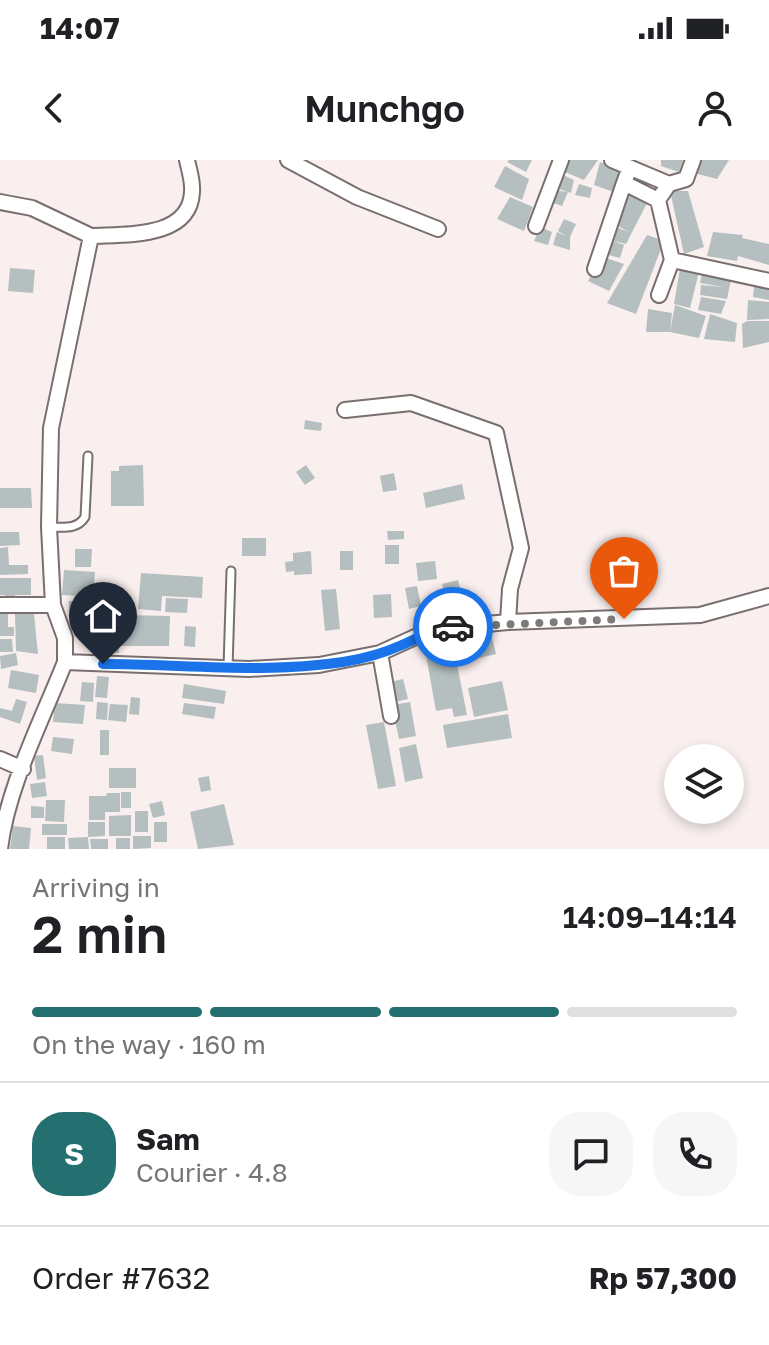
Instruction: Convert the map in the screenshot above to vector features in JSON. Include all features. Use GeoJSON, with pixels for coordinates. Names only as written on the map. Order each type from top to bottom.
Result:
{"type":"FeatureCollection","features":[{"type":"Feature","properties":{"kind":"street"},"geometry":{"type":"LineString","coordinates":[[0,202],[32,208],[91,236],[160,229],[180,220],[186,212],[192,192],[187,160]]}},
{"type":"Feature","properties":{"kind":"street"},"geometry":{"type":"LineString","coordinates":[[288,160],[357,197],[438,229]]}},
{"type":"Feature","properties":{"kind":"street"},"geometry":{"type":"LineString","coordinates":[[536,226],[561,160]]}},
{"type":"Feature","properties":{"kind":"street"},"geometry":{"type":"LineString","coordinates":[[612,160],[669,184]]}},
{"type":"Feature","properties":{"kind":"street"},"geometry":{"type":"LineString","coordinates":[[659,295],[672,260],[658,200],[669,184],[686,179],[693,160]]}},
{"type":"Feature","properties":{"kind":"street"},"geometry":{"type":"LineString","coordinates":[[595,269],[629,167]]}},
{"type":"Feature","properties":{"kind":"street"},"geometry":{"type":"LineString","coordinates":[[624,183],[658,200]]}},
{"type":"Feature","properties":{"kind":"street"},"geometry":{"type":"LineString","coordinates":[[0,849],[2,833],[23,769],[65,662],[65,638],[53,605],[49,527],[51,428],[91,236]]}},
{"type":"Feature","properties":{"kind":"street"},"geometry":{"type":"LineString","coordinates":[[672,260],[769,281]]}},
{"type":"Feature","properties":{"kind":"street"},"geometry":{"type":"LineString","coordinates":[[345,410],[411,403],[496,433],[521,548],[510,589],[508,622]]}},
{"type":"Feature","properties":{"kind":"street"},"geometry":{"type":"LineString","coordinates":[[65,662],[228,668],[319,665],[380,653],[433,629],[508,622],[700,615],[769,596]]}},
{"type":"Feature","properties":{"kind":"street"},"geometry":{"type":"LineString","coordinates":[[0,605],[53,605]]}},
{"type":"Feature","properties":{"kind":"street"},"geometry":{"type":"LineString","coordinates":[[380,653],[391,716]]}},
{"type":"Feature","properties":{"kind":"street"},"geometry":{"type":"LineString","coordinates":[[0,759],[23,769]]}},
{"type":"Feature","properties":{"kind":"lane"},"geometry":{"type":"LineString","coordinates":[[49,527],[73,527],[81,524],[85,517],[88,456]]}},
{"type":"Feature","properties":{"kind":"lane"},"geometry":{"type":"LineString","coordinates":[[228,668],[231,571]]}},
{"type":"Feature","properties":{"kind":"building"},"geometry":{"type":"Polygon","coordinates":[[[532,160],[526,172],[507,162],[532,160]]]}},
{"type":"Feature","properties":{"kind":"building"},"geometry":{"type":"Polygon","coordinates":[[[564,160],[598,160],[584,180],[560,170],[564,160]]]}},
{"type":"Feature","properties":{"kind":"building"},"geometry":{"type":"Polygon","coordinates":[[[661,160],[683,160],[679,172],[661,166],[661,160]]]}},
{"type":"Feature","properties":{"kind":"building"},"geometry":{"type":"Polygon","coordinates":[[[701,160],[729,160],[717,179],[694,173],[701,160]]]}},
{"type":"Feature","properties":{"kind":"building"},"geometry":{"type":"Polygon","coordinates":[[[600,162],[625,172],[619,194],[594,185],[600,162]]]}},
{"type":"Feature","properties":{"kind":"building"},"geometry":{"type":"Polygon","coordinates":[[[505,166],[529,179],[522,200],[494,187],[505,166]]]}},
{"type":"Feature","properties":{"kind":"building"},"geometry":{"type":"Polygon","coordinates":[[[559,173],[574,180],[571,193],[553,187],[559,173]]]}},
{"type":"Feature","properties":{"kind":"building"},"geometry":{"type":"Polygon","coordinates":[[[579,184],[592,188],[590,198],[575,195],[579,184]]]}},
{"type":"Feature","properties":{"kind":"building"},"geometry":{"type":"Polygon","coordinates":[[[552,190],[568,192],[562,206],[547,201],[552,190]]]}},
{"type":"Feature","properties":{"kind":"building"},"geometry":{"type":"Polygon","coordinates":[[[670,191],[688,191],[704,247],[684,254],[670,191]]]}},
{"type":"Feature","properties":{"kind":"building"},"geometry":{"type":"Polygon","coordinates":[[[628,194],[647,203],[626,244],[611,240],[624,245],[620,258],[605,254],[615,227],[629,232],[616,225],[628,194]]]}},
{"type":"Feature","properties":{"kind":"building"},"geometry":{"type":"Polygon","coordinates":[[[510,197],[533,207],[524,231],[497,219],[510,197]]]}},
{"type":"Feature","properties":{"kind":"building"},"geometry":{"type":"Polygon","coordinates":[[[564,219],[576,224],[570,237],[570,250],[553,245],[557,232],[566,236],[558,231],[564,219]]]}},
{"type":"Feature","properties":{"kind":"building"},"geometry":{"type":"Polygon","coordinates":[[[540,227],[552,232],[548,245],[534,241],[540,227]]]}},
{"type":"Feature","properties":{"kind":"building"},"geometry":{"type":"Polygon","coordinates":[[[713,232],[743,235],[742,238],[769,244],[769,265],[738,256],[737,261],[707,256],[713,232]]]}},
{"type":"Feature","properties":{"kind":"building"},"geometry":{"type":"Polygon","coordinates":[[[647,235],[664,241],[636,314],[607,303],[647,235]]]}},
{"type":"Feature","properties":{"kind":"building"},"geometry":{"type":"Polygon","coordinates":[[[603,257],[624,264],[609,291],[588,281],[603,257]]]}},
{"type":"Feature","properties":{"kind":"building"},"geometry":{"type":"Polygon","coordinates":[[[681,263],[700,268],[690,308],[674,304],[681,263]]]}},
{"type":"Feature","properties":{"kind":"building"},"geometry":{"type":"Polygon","coordinates":[[[10,268],[35,270],[33,293],[8,291],[10,268]]]}},
{"type":"Feature","properties":{"kind":"building"},"geometry":{"type":"Polygon","coordinates":[[[703,268],[732,275],[727,299],[700,295],[701,285],[724,287],[700,283],[703,268]]]}},
{"type":"Feature","properties":{"kind":"building"},"geometry":{"type":"Polygon","coordinates":[[[755,279],[769,283],[769,300],[753,297],[755,279]]]}},
{"type":"Feature","properties":{"kind":"building"},"geometry":{"type":"Polygon","coordinates":[[[701,297],[726,301],[721,314],[698,310],[701,297]]]}},
{"type":"Feature","properties":{"kind":"building"},"geometry":{"type":"Polygon","coordinates":[[[748,300],[769,302],[769,319],[747,320],[748,300]]]}},
{"type":"Feature","properties":{"kind":"building"},"geometry":{"type":"Polygon","coordinates":[[[675,305],[706,316],[699,338],[670,332],[675,305]]]}},
{"type":"Feature","properties":{"kind":"building"},"geometry":{"type":"Polygon","coordinates":[[[648,309],[672,313],[670,332],[646,332],[648,309]]]}},
{"type":"Feature","properties":{"kind":"building"},"geometry":{"type":"Polygon","coordinates":[[[710,314],[737,323],[735,342],[704,339],[710,314]]]}},
{"type":"Feature","properties":{"kind":"building"},"geometry":{"type":"Polygon","coordinates":[[[747,321],[769,321],[769,342],[743,348],[742,324],[747,321]]]}},
{"type":"Feature","properties":{"kind":"building"},"geometry":{"type":"Polygon","coordinates":[[[305,420],[322,423],[321,431],[304,429],[305,420]]]}},
{"type":"Feature","properties":{"kind":"building"},"geometry":{"type":"Polygon","coordinates":[[[143,465],[144,506],[111,506],[111,471],[119,471],[119,466],[143,465]]]}},
{"type":"Feature","properties":{"kind":"building"},"geometry":{"type":"Polygon","coordinates":[[[306,465],[315,478],[305,485],[296,472],[306,465]]]}},
{"type":"Feature","properties":{"kind":"building"},"geometry":{"type":"Polygon","coordinates":[[[394,473],[397,490],[383,492],[380,476],[394,473]]]}},
{"type":"Feature","properties":{"kind":"building"},"geometry":{"type":"Polygon","coordinates":[[[462,484],[465,499],[426,508],[423,493],[462,484]]]}},
{"type":"Feature","properties":{"kind":"building"},"geometry":{"type":"Polygon","coordinates":[[[0,488],[31,488],[32,508],[0,508],[0,488]]]}},
{"type":"Feature","properties":{"kind":"building"},"geometry":{"type":"Polygon","coordinates":[[[387,531],[404,531],[404,539],[388,540],[387,531]]]}},
{"type":"Feature","properties":{"kind":"building"},"geometry":{"type":"Polygon","coordinates":[[[0,532],[19,532],[20,545],[0,546],[0,532]]]}},
{"type":"Feature","properties":{"kind":"building"},"geometry":{"type":"Polygon","coordinates":[[[242,538],[266,538],[266,556],[242,556],[242,538]]]}},
{"type":"Feature","properties":{"kind":"building"},"geometry":{"type":"Polygon","coordinates":[[[385,545],[399,545],[399,564],[385,564],[385,545]]]}},
{"type":"Feature","properties":{"kind":"building"},"geometry":{"type":"Polygon","coordinates":[[[8,547],[9,565],[28,565],[28,574],[0,575],[0,548],[8,547]]]}},
{"type":"Feature","properties":{"kind":"building"},"geometry":{"type":"Polygon","coordinates":[[[75,549],[92,549],[91,567],[75,567],[75,549]]]}},
{"type":"Feature","properties":{"kind":"building"},"geometry":{"type":"Polygon","coordinates":[[[311,551],[312,574],[286,572],[285,562],[293,561],[293,553],[311,551]]]}},
{"type":"Feature","properties":{"kind":"building"},"geometry":{"type":"Polygon","coordinates":[[[340,551],[353,551],[353,570],[340,570],[340,551]]]}},
{"type":"Feature","properties":{"kind":"building"},"geometry":{"type":"Polygon","coordinates":[[[435,561],[437,579],[418,581],[416,563],[435,561]]]}},
{"type":"Feature","properties":{"kind":"building"},"geometry":{"type":"Polygon","coordinates":[[[64,570],[95,572],[93,597],[62,595],[64,570]]]}},
{"type":"Feature","properties":{"kind":"building"},"geometry":{"type":"Polygon","coordinates":[[[141,573],[203,577],[202,598],[162,596],[161,611],[138,609],[141,573]]]}},
{"type":"Feature","properties":{"kind":"building"},"geometry":{"type":"Polygon","coordinates":[[[0,578],[31,578],[31,595],[15,595],[15,600],[5,601],[5,595],[0,595],[0,578]]]}},
{"type":"Feature","properties":{"kind":"building"},"geometry":{"type":"Polygon","coordinates":[[[458,580],[464,604],[449,608],[442,584],[458,580]]]}},
{"type":"Feature","properties":{"kind":"building"},"geometry":{"type":"Polygon","coordinates":[[[417,586],[421,606],[409,609],[405,588],[417,586]]]}},
{"type":"Feature","properties":{"kind":"building"},"geometry":{"type":"Polygon","coordinates":[[[336,589],[340,629],[325,631],[321,590],[336,589]]]}},
{"type":"Feature","properties":{"kind":"building"},"geometry":{"type":"Polygon","coordinates":[[[391,594],[392,617],[374,618],[373,595],[391,594]]]}},
{"type":"Feature","properties":{"kind":"building"},"geometry":{"type":"Polygon","coordinates":[[[166,598],[188,599],[187,613],[165,612],[166,598]]]}},
{"type":"Feature","properties":{"kind":"building"},"geometry":{"type":"Polygon","coordinates":[[[69,601],[92,601],[92,619],[69,619],[69,601]]]}},
{"type":"Feature","properties":{"kind":"building"},"geometry":{"type":"Polygon","coordinates":[[[0,612],[8,612],[8,627],[14,627],[14,636],[0,636],[0,612]]]}},
{"type":"Feature","properties":{"kind":"building"},"geometry":{"type":"Polygon","coordinates":[[[15,614],[34,614],[38,654],[16,651],[15,614]]]}},
{"type":"Feature","properties":{"kind":"building"},"geometry":{"type":"Polygon","coordinates":[[[122,615],[170,616],[169,646],[121,646],[122,615]]]}},
{"type":"Feature","properties":{"kind":"building"},"geometry":{"type":"Polygon","coordinates":[[[100,620],[119,620],[119,653],[100,653],[100,620]]]}},
{"type":"Feature","properties":{"kind":"building"},"geometry":{"type":"Polygon","coordinates":[[[185,626],[196,627],[195,647],[184,646],[185,626]]]}},
{"type":"Feature","properties":{"kind":"building"},"geometry":{"type":"Polygon","coordinates":[[[490,629],[496,654],[476,659],[470,634],[490,629]]]}},
{"type":"Feature","properties":{"kind":"building"},"geometry":{"type":"Polygon","coordinates":[[[0,639],[12,639],[13,652],[0,652],[0,639]]]}},
{"type":"Feature","properties":{"kind":"building"},"geometry":{"type":"Polygon","coordinates":[[[454,649],[467,715],[454,717],[452,708],[436,711],[426,655],[454,649]]]}},
{"type":"Feature","properties":{"kind":"building"},"geometry":{"type":"Polygon","coordinates":[[[16,653],[18,665],[1,669],[0,656],[16,653]]]}},
{"type":"Feature","properties":{"kind":"building"},"geometry":{"type":"Polygon","coordinates":[[[11,670],[39,675],[36,693],[8,688],[11,670]]]}},
{"type":"Feature","properties":{"kind":"building"},"geometry":{"type":"Polygon","coordinates":[[[97,676],[109,677],[107,698],[95,697],[97,676]]]}},
{"type":"Feature","properties":{"kind":"building"},"geometry":{"type":"Polygon","coordinates":[[[403,679],[408,699],[395,702],[390,682],[403,679]]]}},
{"type":"Feature","properties":{"kind":"building"},"geometry":{"type":"Polygon","coordinates":[[[502,681],[508,710],[474,717],[468,688],[502,681]]]}},
{"type":"Feature","properties":{"kind":"building"},"geometry":{"type":"Polygon","coordinates":[[[82,682],[94,683],[93,702],[80,701],[82,682]]]}},
{"type":"Feature","properties":{"kind":"building"},"geometry":{"type":"Polygon","coordinates":[[[184,684],[226,691],[224,704],[182,698],[184,684]]]}},
{"type":"Feature","properties":{"kind":"building"},"geometry":{"type":"Polygon","coordinates":[[[131,697],[140,698],[139,715],[129,714],[131,697]]]}},
{"type":"Feature","properties":{"kind":"building"},"geometry":{"type":"Polygon","coordinates":[[[16,699],[27,702],[20,724],[0,717],[0,708],[12,711],[16,699]]]}},
{"type":"Feature","properties":{"kind":"building"},"geometry":{"type":"Polygon","coordinates":[[[97,702],[108,703],[107,720],[96,719],[97,702]]]}},
{"type":"Feature","properties":{"kind":"building"},"geometry":{"type":"Polygon","coordinates":[[[410,702],[416,736],[399,739],[392,705],[410,702]]]}},
{"type":"Feature","properties":{"kind":"building"},"geometry":{"type":"Polygon","coordinates":[[[55,703],[85,705],[83,724],[53,722],[55,703]]]}},
{"type":"Feature","properties":{"kind":"building"},"geometry":{"type":"Polygon","coordinates":[[[184,703],[216,707],[214,719],[182,714],[184,703]]]}},
{"type":"Feature","properties":{"kind":"building"},"geometry":{"type":"Polygon","coordinates":[[[110,704],[128,705],[126,722],[108,720],[110,704]]]}},
{"type":"Feature","properties":{"kind":"building"},"geometry":{"type":"Polygon","coordinates":[[[508,714],[512,738],[447,748],[443,725],[508,714]]]}},
{"type":"Feature","properties":{"kind":"building"},"geometry":{"type":"Polygon","coordinates":[[[384,722],[396,786],[378,789],[366,725],[384,722]]]}},
{"type":"Feature","properties":{"kind":"building"},"geometry":{"type":"Polygon","coordinates":[[[100,730],[109,730],[109,755],[100,755],[100,730]]]}},
{"type":"Feature","properties":{"kind":"building"},"geometry":{"type":"Polygon","coordinates":[[[53,737],[74,739],[72,754],[51,751],[53,737]]]}},
{"type":"Feature","properties":{"kind":"building"},"geometry":{"type":"Polygon","coordinates":[[[416,744],[423,778],[405,782],[399,748],[416,744]]]}},
{"type":"Feature","properties":{"kind":"building"},"geometry":{"type":"Polygon","coordinates":[[[43,755],[46,778],[37,780],[34,756],[43,755]]]}},
{"type":"Feature","properties":{"kind":"building"},"geometry":{"type":"Polygon","coordinates":[[[109,768],[136,768],[136,788],[109,788],[109,768]]]}},
{"type":"Feature","properties":{"kind":"building"},"geometry":{"type":"Polygon","coordinates":[[[209,776],[211,790],[201,792],[198,778],[209,776]]]}},
{"type":"Feature","properties":{"kind":"building"},"geometry":{"type":"Polygon","coordinates":[[[45,782],[47,796],[32,798],[30,784],[45,782]]]}},
{"type":"Feature","properties":{"kind":"building"},"geometry":{"type":"Polygon","coordinates":[[[121,792],[131,792],[131,808],[121,808],[121,792]]]}},
{"type":"Feature","properties":{"kind":"building"},"geometry":{"type":"Polygon","coordinates":[[[107,793],[120,793],[120,812],[105,812],[105,820],[89,820],[89,796],[106,796],[107,793]]]}},
{"type":"Feature","properties":{"kind":"building"},"geometry":{"type":"Polygon","coordinates":[[[46,800],[65,800],[64,822],[45,821],[46,800]]]}},
{"type":"Feature","properties":{"kind":"building"},"geometry":{"type":"Polygon","coordinates":[[[162,801],[165,815],[153,818],[149,804],[162,801]]]}},
{"type":"Feature","properties":{"kind":"building"},"geometry":{"type":"Polygon","coordinates":[[[224,804],[234,845],[198,849],[190,812],[224,804]]]}},
{"type":"Feature","properties":{"kind":"building"},"geometry":{"type":"Polygon","coordinates":[[[31,806],[44,807],[44,818],[31,818],[31,806]]]}},
{"type":"Feature","properties":{"kind":"building"},"geometry":{"type":"Polygon","coordinates":[[[135,811],[148,811],[148,832],[135,832],[135,811]]]}},
{"type":"Feature","properties":{"kind":"building"},"geometry":{"type":"Polygon","coordinates":[[[131,815],[131,836],[109,836],[109,816],[131,815]]]}},
{"type":"Feature","properties":{"kind":"building"},"geometry":{"type":"Polygon","coordinates":[[[88,822],[105,822],[105,836],[88,837],[88,822]]]}},
{"type":"Feature","properties":{"kind":"building"},"geometry":{"type":"Polygon","coordinates":[[[154,822],[167,822],[167,842],[154,842],[154,822]]]}},
{"type":"Feature","properties":{"kind":"building"},"geometry":{"type":"Polygon","coordinates":[[[42,824],[67,824],[67,835],[42,835],[42,824]]]}},
{"type":"Feature","properties":{"kind":"building"},"geometry":{"type":"Polygon","coordinates":[[[13,826],[31,828],[29,849],[10,849],[13,826]]]}},
{"type":"Feature","properties":{"kind":"building"},"geometry":{"type":"Polygon","coordinates":[[[133,836],[151,836],[151,848],[133,849],[133,836]]]}},
{"type":"Feature","properties":{"kind":"building"},"geometry":{"type":"Polygon","coordinates":[[[47,837],[65,837],[65,849],[47,849],[47,837]]]}},
{"type":"Feature","properties":{"kind":"building"},"geometry":{"type":"Polygon","coordinates":[[[88,837],[89,849],[69,849],[68,838],[88,837]]]}},
{"type":"Feature","properties":{"kind":"building"},"geometry":{"type":"Polygon","coordinates":[[[116,838],[130,838],[130,849],[116,849],[116,838]]]}},
{"type":"Feature","properties":{"kind":"building"},"geometry":{"type":"Polygon","coordinates":[[[90,839],[108,839],[108,849],[91,849],[90,839]]]}},
{"type":"Feature","properties":{"kind":"way so far"},"geometry":{"type":"LineString","coordinates":[[453,627],[508,622],[624,619]]}},
{"type":"Feature","properties":{"kind":"route"},"geometry":{"type":"LineString","coordinates":[[103,664],[267,669],[348,662],[404,645],[433,629],[453,627]]}}]}
